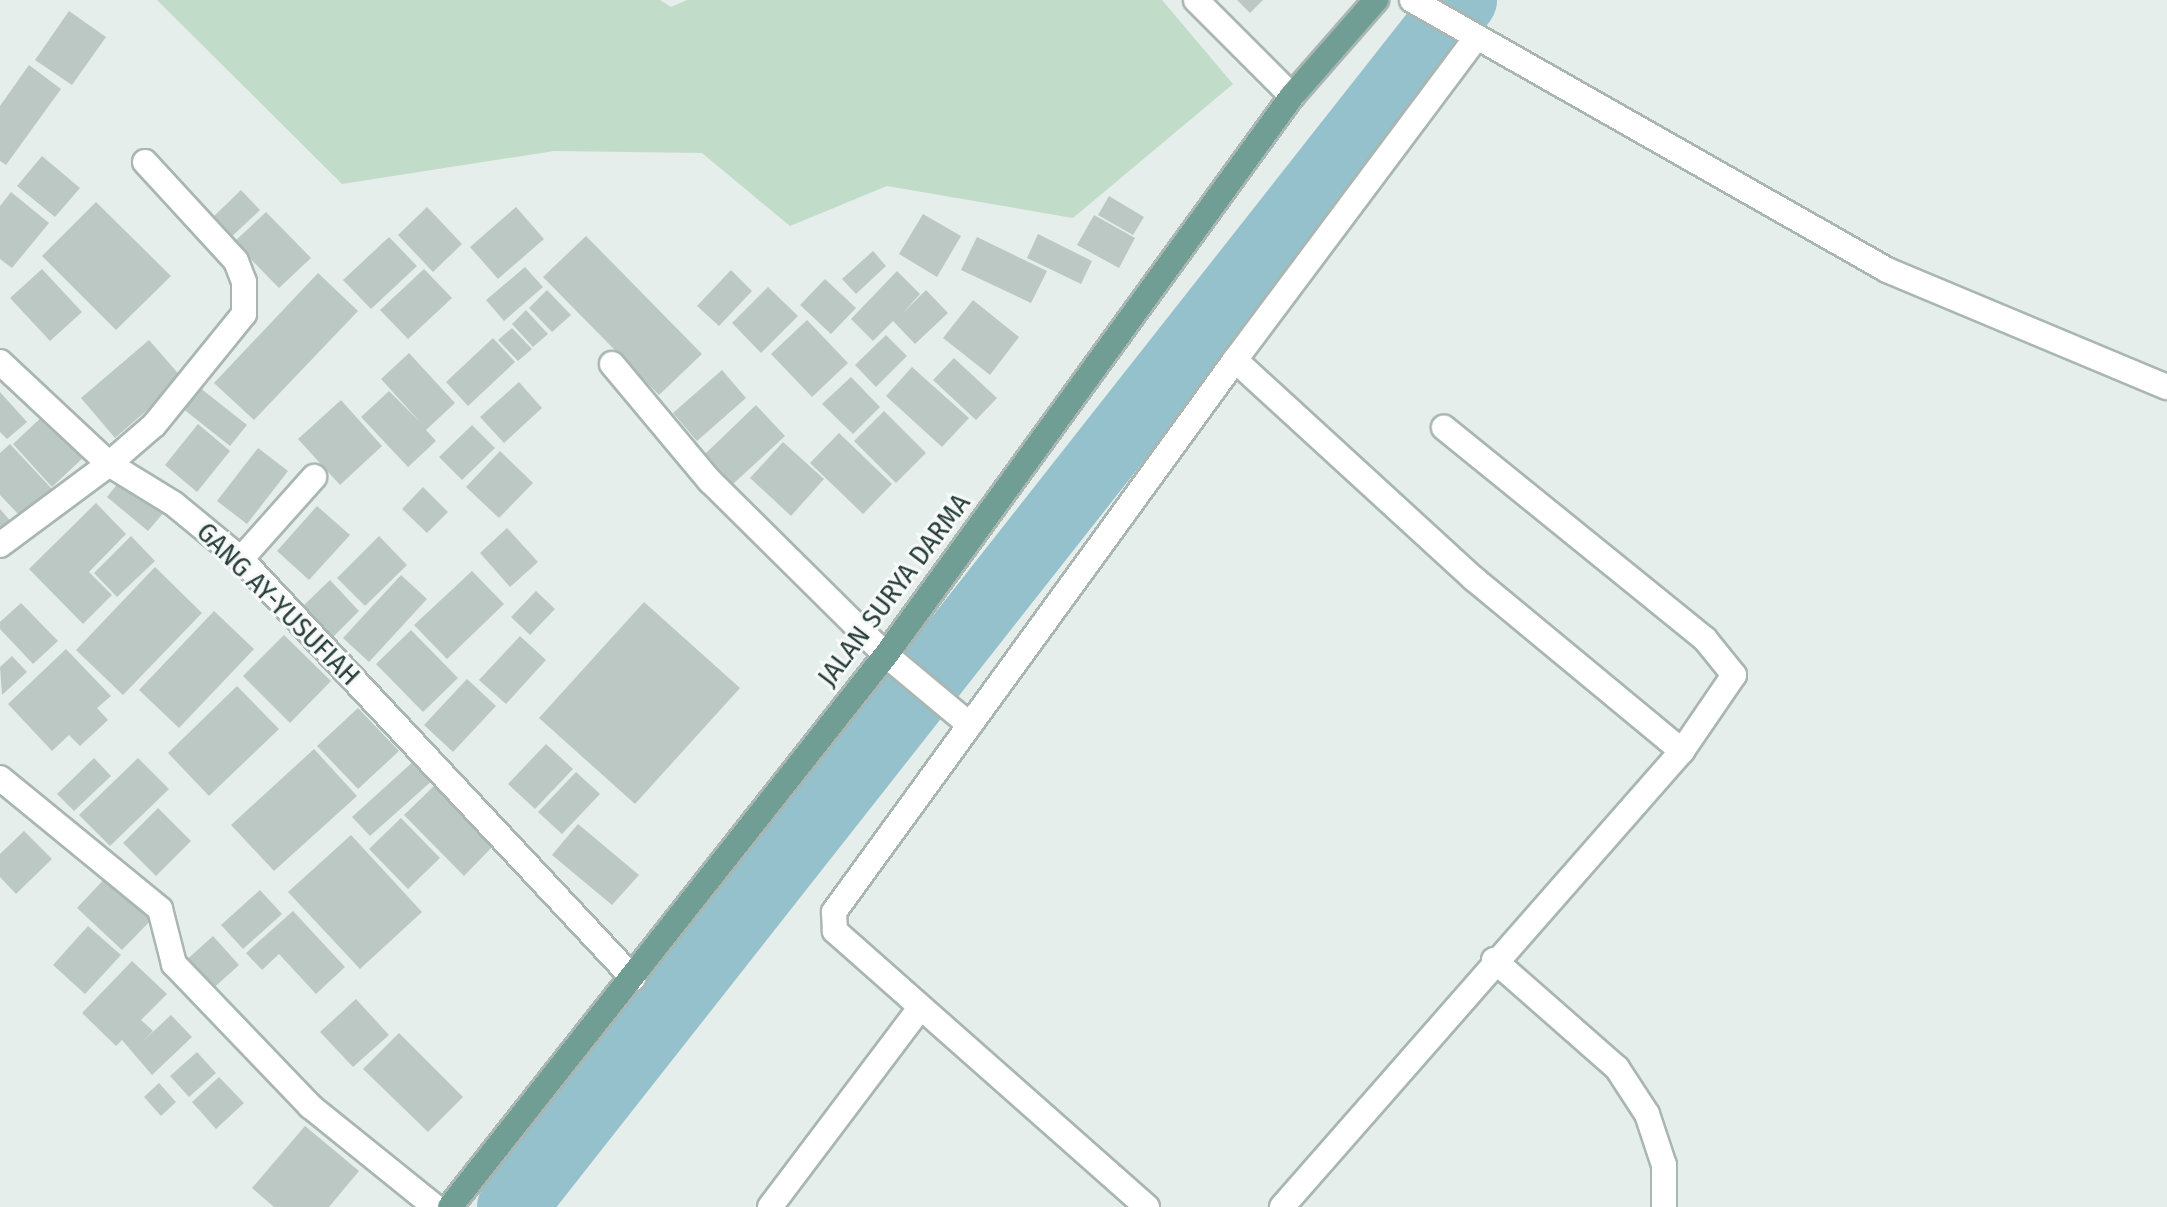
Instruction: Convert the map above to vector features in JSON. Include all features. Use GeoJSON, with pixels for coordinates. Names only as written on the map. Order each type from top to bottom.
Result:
{"type":"FeatureCollection","features":[{"type":"Feature","properties":{"kind":"main road","name":"JALAN SURYA DARMA"},"geometry":{"type":"LineString","coordinates":[[450,1207],[886,655],[1292,96],[1376,0]]}},
{"type":"Feature","properties":{"kind":"street"},"geometry":{"type":"LineString","coordinates":[[1196,0],[1292,96]]}},
{"type":"Feature","properties":{"kind":"street"},"geometry":{"type":"LineString","coordinates":[[1412,0],[1887,270],[2167,387]]}},
{"type":"Feature","properties":{"kind":"street"},"geometry":{"type":"LineString","coordinates":[[1147,1207],[919,1009],[835,931],[834,912],[1472,35]]}},
{"type":"Feature","properties":{"kind":"street"},"geometry":{"type":"LineString","coordinates":[[0,545],[109,464],[154,425],[244,314],[244,282],[236,261],[145,162]]}},
{"type":"Feature","properties":{"kind":"street"},"geometry":{"type":"LineString","coordinates":[[1235,360],[1474,579],[1682,751]]}},
{"type":"Feature","properties":{"kind":"street","name":"GANG AY-YUSUFIAH"},"geometry":{"type":"LineString","coordinates":[[0,362],[109,464],[174,504],[241,559],[633,978]]}},
{"type":"Feature","properties":{"kind":"street"},"geometry":{"type":"LineString","coordinates":[[612,364],[710,481],[886,655],[970,725]]}},
{"type":"Feature","properties":{"kind":"street"},"geometry":{"type":"LineString","coordinates":[[1282,1207],[1494,960],[1682,751],[1734,675],[1721,654],[1444,428]]}},
{"type":"Feature","properties":{"kind":"street"},"geometry":{"type":"LineString","coordinates":[[241,559],[314,477]]}},
{"type":"Feature","properties":{"kind":"street"},"geometry":{"type":"LineString","coordinates":[[0,778],[160,909],[174,964],[310,1106],[435,1207]]}},
{"type":"Feature","properties":{"kind":"street"},"geometry":{"type":"LineString","coordinates":[[1494,960],[1617,1068],[1647,1114],[1664,1165],[1664,1207]]}},
{"type":"Feature","properties":{"kind":"street"},"geometry":{"type":"LineString","coordinates":[[770,1207],[919,1009]]}},
{"type":"Feature","properties":{"kind":"green space"},"geometry":{"type":"Polygon","coordinates":[[[157,0],[660,0],[671,7],[687,0],[1162,0],[1233,84],[1073,218],[887,186],[790,226],[702,153],[554,151],[342,184],[157,0]]]}},
{"type":"Feature","properties":{"kind":"building"},"geometry":{"type":"Polygon","coordinates":[[[1237,0],[1263,0],[1250,13],[1237,0]]]}},
{"type":"Feature","properties":{"kind":"building"},"geometry":{"type":"Polygon","coordinates":[[[69,11],[106,37],[72,85],[35,60],[69,11]]]}},
{"type":"Feature","properties":{"kind":"building"},"geometry":{"type":"Polygon","coordinates":[[[29,65],[61,89],[6,165],[0,161],[0,106],[29,65]]]}},
{"type":"Feature","properties":{"kind":"building"},"geometry":{"type":"Polygon","coordinates":[[[42,156],[80,188],[55,217],[17,186],[42,156]]]}},
{"type":"Feature","properties":{"kind":"building"},"geometry":{"type":"Polygon","coordinates":[[[241,190],[260,210],[228,240],[210,220],[241,190]]]}},
{"type":"Feature","properties":{"kind":"building"},"geometry":{"type":"Polygon","coordinates":[[[11,192],[49,223],[12,268],[0,259],[0,206],[11,192]]]}},
{"type":"Feature","properties":{"kind":"building"},"geometry":{"type":"Polygon","coordinates":[[[1109,196],[1144,217],[1133,235],[1098,215],[1109,196]]]}},
{"type":"Feature","properties":{"kind":"building"},"geometry":{"type":"Polygon","coordinates":[[[96,202],[171,276],[116,330],[42,256],[96,202]]]}},
{"type":"Feature","properties":{"kind":"building"},"geometry":{"type":"Polygon","coordinates":[[[427,207],[462,244],[433,272],[398,235],[427,207]]]}},
{"type":"Feature","properties":{"kind":"building"},"geometry":{"type":"Polygon","coordinates":[[[516,207],[544,239],[498,279],[470,247],[516,207]]]}},
{"type":"Feature","properties":{"kind":"building"},"geometry":{"type":"Polygon","coordinates":[[[266,212],[311,258],[279,288],[234,242],[266,212]]]}},
{"type":"Feature","properties":{"kind":"building"},"geometry":{"type":"Polygon","coordinates":[[[923,214],[961,236],[937,277],[899,254],[923,214]]]}},
{"type":"Feature","properties":{"kind":"building"},"geometry":{"type":"Polygon","coordinates":[[[1094,215],[1135,238],[1119,268],[1077,245],[1094,215]]]}},
{"type":"Feature","properties":{"kind":"building"},"geometry":{"type":"Polygon","coordinates":[[[1038,234],[1092,261],[1081,284],[1027,258],[1038,234]]]}},
{"type":"Feature","properties":{"kind":"building"},"geometry":{"type":"Polygon","coordinates":[[[586,236],[702,354],[659,395],[543,277],[586,236]]]}},
{"type":"Feature","properties":{"kind":"building"},"geometry":{"type":"Polygon","coordinates":[[[389,237],[417,266],[371,309],[343,280],[389,237]]]}},
{"type":"Feature","properties":{"kind":"building"},"geometry":{"type":"Polygon","coordinates":[[[977,237],[1047,271],[1031,303],[961,270],[977,237]]]}},
{"type":"Feature","properties":{"kind":"building"},"geometry":{"type":"Polygon","coordinates":[[[873,251],[886,266],[856,294],[842,279],[873,251]]]}},
{"type":"Feature","properties":{"kind":"building"},"geometry":{"type":"Polygon","coordinates":[[[525,267],[543,287],[504,321],[486,300],[525,267]]]}},
{"type":"Feature","properties":{"kind":"building"},"geometry":{"type":"Polygon","coordinates":[[[42,269],[82,312],[50,341],[10,298],[42,269]]]}},
{"type":"Feature","properties":{"kind":"building"},"geometry":{"type":"Polygon","coordinates":[[[424,269],[452,298],[408,339],[380,310],[424,269]]]}},
{"type":"Feature","properties":{"kind":"building"},"geometry":{"type":"Polygon","coordinates":[[[731,270],[752,291],[719,326],[697,306],[731,270]]]}},
{"type":"Feature","properties":{"kind":"building"},"geometry":{"type":"Polygon","coordinates":[[[897,271],[920,294],[902,314],[926,290],[948,313],[915,344],[893,321],[873,341],[851,319],[897,271]]]}},
{"type":"Feature","properties":{"kind":"building"},"geometry":{"type":"Polygon","coordinates":[[[318,273],[358,311],[254,420],[214,383],[318,273]]]}},
{"type":"Feature","properties":{"kind":"building"},"geometry":{"type":"Polygon","coordinates":[[[825,279],[856,308],[831,334],[800,305],[825,279]]]}},
{"type":"Feature","properties":{"kind":"building"},"geometry":{"type":"Polygon","coordinates":[[[768,287],[798,316],[761,353],[732,323],[768,287]]]}},
{"type":"Feature","properties":{"kind":"building"},"geometry":{"type":"Polygon","coordinates":[[[547,290],[571,315],[552,332],[529,308],[547,290]]]}},
{"type":"Feature","properties":{"kind":"building"},"geometry":{"type":"Polygon","coordinates":[[[973,300],[1019,337],[990,375],[943,338],[973,300]]]}},
{"type":"Feature","properties":{"kind":"building"},"geometry":{"type":"Polygon","coordinates":[[[526,310],[548,334],[533,347],[512,324],[526,310]]]}},
{"type":"Feature","properties":{"kind":"building"},"geometry":{"type":"Polygon","coordinates":[[[807,320],[848,363],[812,397],[771,354],[807,320]]]}},
{"type":"Feature","properties":{"kind":"building"},"geometry":{"type":"Polygon","coordinates":[[[512,328],[532,349],[518,361],[498,340],[512,328]]]}},
{"type":"Feature","properties":{"kind":"building"},"geometry":{"type":"Polygon","coordinates":[[[886,335],[907,356],[876,387],[855,365],[886,335]]]}},
{"type":"Feature","properties":{"kind":"building"},"geometry":{"type":"Polygon","coordinates":[[[493,338],[515,362],[468,406],[446,382],[493,338]]]}},
{"type":"Feature","properties":{"kind":"building"},"geometry":{"type":"Polygon","coordinates":[[[149,340],[183,379],[115,438],[81,398],[149,340]]]}},
{"type":"Feature","properties":{"kind":"building"},"geometry":{"type":"Polygon","coordinates":[[[409,353],[455,403],[426,430],[436,441],[408,467],[361,417],[389,391],[421,423],[381,379],[409,353]]]}},
{"type":"Feature","properties":{"kind":"building"},"geometry":{"type":"Polygon","coordinates":[[[954,358],[997,398],[976,420],[933,380],[954,358]]]}},
{"type":"Feature","properties":{"kind":"building"},"geometry":{"type":"Polygon","coordinates":[[[912,367],[969,418],[942,447],[886,396],[912,367]]]}},
{"type":"Feature","properties":{"kind":"building"},"geometry":{"type":"Polygon","coordinates":[[[722,370],[746,398],[697,441],[673,413],[722,370]]]}},
{"type":"Feature","properties":{"kind":"building"},"geometry":{"type":"Polygon","coordinates":[[[851,377],[880,407],[853,434],[822,404],[851,377]]]}},
{"type":"Feature","properties":{"kind":"building"},"geometry":{"type":"Polygon","coordinates":[[[519,382],[542,408],[504,443],[480,417],[519,382]]]}},
{"type":"Feature","properties":{"kind":"building"},"geometry":{"type":"Polygon","coordinates":[[[199,387],[247,425],[230,446],[182,408],[199,387]]]}},
{"type":"Feature","properties":{"kind":"building"},"geometry":{"type":"Polygon","coordinates":[[[0,392],[27,422],[7,439],[0,432],[0,392]]]}},
{"type":"Feature","properties":{"kind":"building"},"geometry":{"type":"Polygon","coordinates":[[[341,400],[382,446],[340,485],[298,439],[341,400]]]}},
{"type":"Feature","properties":{"kind":"building"},"geometry":{"type":"Polygon","coordinates":[[[756,405],[785,436],[733,484],[705,454],[756,405]]]}},
{"type":"Feature","properties":{"kind":"building"},"geometry":{"type":"Polygon","coordinates":[[[884,411],[926,453],[896,483],[854,441],[884,411]]]}},
{"type":"Feature","properties":{"kind":"building"},"geometry":{"type":"Polygon","coordinates":[[[45,414],[84,457],[52,487],[13,444],[45,414]]]}},
{"type":"Feature","properties":{"kind":"building"},"geometry":{"type":"Polygon","coordinates":[[[198,424],[230,451],[197,492],[165,465],[198,424]]]}},
{"type":"Feature","properties":{"kind":"building"},"geometry":{"type":"Polygon","coordinates":[[[472,425],[495,448],[462,480],[439,457],[472,425]]]}},
{"type":"Feature","properties":{"kind":"building"},"geometry":{"type":"Polygon","coordinates":[[[839,433],[892,484],[863,514],[810,463],[839,433]]]}},
{"type":"Feature","properties":{"kind":"building"},"geometry":{"type":"Polygon","coordinates":[[[783,442],[824,479],[791,516],[750,478],[783,442]]]}},
{"type":"Feature","properties":{"kind":"building"},"geometry":{"type":"Polygon","coordinates":[[[10,444],[52,489],[21,517],[0,495],[0,453],[10,444]]]}},
{"type":"Feature","properties":{"kind":"building"},"geometry":{"type":"Polygon","coordinates":[[[258,448],[288,471],[247,524],[217,501],[258,448]]]}},
{"type":"Feature","properties":{"kind":"building"},"geometry":{"type":"Polygon","coordinates":[[[500,451],[533,483],[499,518],[466,487],[500,451]]]}},
{"type":"Feature","properties":{"kind":"building"},"geometry":{"type":"Polygon","coordinates":[[[123,477],[165,511],[148,531],[107,497],[123,477]]]}},
{"type":"Feature","properties":{"kind":"building"},"geometry":{"type":"Polygon","coordinates":[[[423,487],[448,512],[427,533],[402,509],[423,487]]]}},
{"type":"Feature","properties":{"kind":"building"},"geometry":{"type":"Polygon","coordinates":[[[96,503],[126,534],[89,572],[112,595],[83,624],[29,569],[96,503]]]}},
{"type":"Feature","properties":{"kind":"building"},"geometry":{"type":"Polygon","coordinates":[[[317,506],[350,535],[309,580],[277,551],[317,506]]]}},
{"type":"Feature","properties":{"kind":"building"},"geometry":{"type":"Polygon","coordinates":[[[0,509],[14,525],[0,537],[0,509]]]}},
{"type":"Feature","properties":{"kind":"building"},"geometry":{"type":"Polygon","coordinates":[[[507,528],[538,562],[510,587],[480,553],[507,528]]]}},
{"type":"Feature","properties":{"kind":"building"},"geometry":{"type":"Polygon","coordinates":[[[131,536],[155,561],[117,597],[94,573],[131,536]]]}},
{"type":"Feature","properties":{"kind":"building"},"geometry":{"type":"Polygon","coordinates":[[[379,536],[407,565],[365,606],[337,578],[379,536]]]}},
{"type":"Feature","properties":{"kind":"building"},"geometry":{"type":"Polygon","coordinates":[[[155,567],[202,613],[123,695],[76,650],[155,567]]]}},
{"type":"Feature","properties":{"kind":"building"},"geometry":{"type":"Polygon","coordinates":[[[472,571],[504,604],[447,659],[414,625],[472,571]]]}},
{"type":"Feature","properties":{"kind":"building"},"geometry":{"type":"Polygon","coordinates":[[[401,575],[427,599],[369,662],[343,638],[401,575]]]}},
{"type":"Feature","properties":{"kind":"building"},"geometry":{"type":"Polygon","coordinates":[[[330,580],[359,611],[331,639],[301,608],[330,580]]]}},
{"type":"Feature","properties":{"kind":"building"},"geometry":{"type":"Polygon","coordinates":[[[536,591],[555,609],[530,635],[511,617],[536,591]]]}},
{"type":"Feature","properties":{"kind":"building"},"geometry":{"type":"Polygon","coordinates":[[[644,602],[740,688],[635,804],[539,718],[644,602]]]}},
{"type":"Feature","properties":{"kind":"building"},"geometry":{"type":"Polygon","coordinates":[[[21,603],[58,641],[33,664],[0,629],[0,622],[21,603]]]}},
{"type":"Feature","properties":{"kind":"building"},"geometry":{"type":"Polygon","coordinates":[[[214,611],[254,649],[179,728],[139,690],[214,611]]]}},
{"type":"Feature","properties":{"kind":"building"},"geometry":{"type":"Polygon","coordinates":[[[411,630],[458,678],[423,712],[376,664],[411,630]]]}},
{"type":"Feature","properties":{"kind":"building"},"geometry":{"type":"Polygon","coordinates":[[[284,635],[331,681],[290,723],[243,676],[284,635]]]}},
{"type":"Feature","properties":{"kind":"building"},"geometry":{"type":"Polygon","coordinates":[[[520,636],[546,660],[506,704],[479,680],[520,636]]]}},
{"type":"Feature","properties":{"kind":"building"},"geometry":{"type":"Polygon","coordinates":[[[66,649],[111,696],[97,708],[108,720],[80,746],[69,735],[52,751],[8,704],[66,649]]]}},
{"type":"Feature","properties":{"kind":"building"},"geometry":{"type":"Polygon","coordinates":[[[12,656],[27,672],[2,695],[0,667],[12,656]]]}},
{"type":"Feature","properties":{"kind":"building"},"geometry":{"type":"Polygon","coordinates":[[[467,679],[496,706],[453,752],[424,725],[467,679]]]}},
{"type":"Feature","properties":{"kind":"building"},"geometry":{"type":"Polygon","coordinates":[[[237,686],[279,729],[209,796],[168,753],[237,686]]]}},
{"type":"Feature","properties":{"kind":"building"},"geometry":{"type":"Polygon","coordinates":[[[358,708],[399,751],[358,789],[317,746],[358,708]]]}},
{"type":"Feature","properties":{"kind":"building"},"geometry":{"type":"Polygon","coordinates":[[[546,744],[573,769],[535,809],[508,784],[546,744]]]}},
{"type":"Feature","properties":{"kind":"building"},"geometry":{"type":"Polygon","coordinates":[[[314,749],[357,796],[274,871],[231,825],[314,749]]]}},
{"type":"Feature","properties":{"kind":"building"},"geometry":{"type":"Polygon","coordinates":[[[94,758],[111,776],[74,811],[57,794],[94,758]]]}},
{"type":"Feature","properties":{"kind":"building"},"geometry":{"type":"Polygon","coordinates":[[[138,758],[169,789],[110,846],[79,815],[138,758]]]}},
{"type":"Feature","properties":{"kind":"building"},"geometry":{"type":"Polygon","coordinates":[[[416,759],[434,779],[370,836],[352,817],[416,759]]]}},
{"type":"Feature","properties":{"kind":"building"},"geometry":{"type":"Polygon","coordinates":[[[576,772],[600,794],[562,834],[538,812],[576,772]]]}},
{"type":"Feature","properties":{"kind":"building"},"geometry":{"type":"Polygon","coordinates":[[[435,785],[494,845],[464,876],[404,815],[435,785]]]}},
{"type":"Feature","properties":{"kind":"building"},"geometry":{"type":"Polygon","coordinates":[[[158,808],[191,841],[156,876],[123,843],[158,808]]]}},
{"type":"Feature","properties":{"kind":"building"},"geometry":{"type":"Polygon","coordinates":[[[401,818],[440,858],[408,889],[369,849],[401,818]]]}},
{"type":"Feature","properties":{"kind":"building"},"geometry":{"type":"Polygon","coordinates":[[[578,824],[639,875],[612,905],[552,855],[578,824]]]}},
{"type":"Feature","properties":{"kind":"building"},"geometry":{"type":"Polygon","coordinates":[[[24,831],[52,859],[16,894],[0,877],[0,854],[24,831]]]}},
{"type":"Feature","properties":{"kind":"building"},"geometry":{"type":"Polygon","coordinates":[[[351,835],[422,912],[360,969],[288,892],[351,835]]]}},
{"type":"Feature","properties":{"kind":"building"},"geometry":{"type":"Polygon","coordinates":[[[109,874],[154,917],[122,950],[77,908],[109,874]]]}},
{"type":"Feature","properties":{"kind":"building"},"geometry":{"type":"Polygon","coordinates":[[[260,890],[282,914],[243,949],[221,925],[260,890]]]}},
{"type":"Feature","properties":{"kind":"building"},"geometry":{"type":"Polygon","coordinates":[[[293,911],[345,967],[316,994],[279,954],[262,970],[246,953],[293,911]]]}},
{"type":"Feature","properties":{"kind":"building"},"geometry":{"type":"Polygon","coordinates":[[[88,926],[121,955],[85,994],[53,965],[88,926]]]}},
{"type":"Feature","properties":{"kind":"building"},"geometry":{"type":"Polygon","coordinates":[[[213,936],[239,965],[208,993],[182,964],[213,936]]]}},
{"type":"Feature","properties":{"kind":"building"},"geometry":{"type":"Polygon","coordinates":[[[132,961],[167,994],[141,1020],[153,1031],[141,1043],[171,1015],[192,1037],[152,1075],[122,1040],[116,1046],[82,1013],[132,961]]]}},
{"type":"Feature","properties":{"kind":"building"},"geometry":{"type":"Polygon","coordinates":[[[356,999],[389,1035],[353,1067],[320,1032],[356,999]]]}},
{"type":"Feature","properties":{"kind":"building"},"geometry":{"type":"Polygon","coordinates":[[[399,1033],[463,1097],[428,1132],[363,1069],[399,1033]]]}},
{"type":"Feature","properties":{"kind":"building"},"geometry":{"type":"Polygon","coordinates":[[[197,1052],[216,1073],[189,1097],[170,1076],[197,1052]]]}},
{"type":"Feature","properties":{"kind":"building"},"geometry":{"type":"Polygon","coordinates":[[[219,1077],[244,1103],[216,1129],[192,1102],[219,1077]]]}},
{"type":"Feature","properties":{"kind":"building"},"geometry":{"type":"Polygon","coordinates":[[[159,1083],[176,1102],[161,1116],[144,1097],[159,1083]]]}},
{"type":"Feature","properties":{"kind":"building"},"geometry":{"type":"Polygon","coordinates":[[[305,1126],[359,1171],[329,1207],[274,1207],[252,1188],[305,1126]]]}},
{"type":"Feature","properties":{"kind":"waterway"},"geometry":{"type":"LineString","coordinates":[[512,1207],[1462,0]]}}]}
